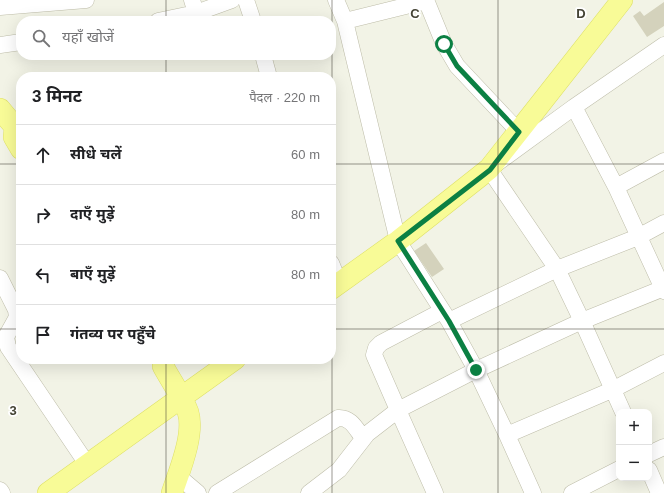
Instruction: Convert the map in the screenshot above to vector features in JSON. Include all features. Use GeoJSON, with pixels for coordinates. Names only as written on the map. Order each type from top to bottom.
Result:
{"type":"FeatureCollection","features":[{"type":"Feature","properties":{"kind":"main road"},"geometry":{"type":"LineString","coordinates":[[336,285],[398,241],[490,170],[622,0]]}},
{"type":"Feature","properties":{"kind":"main road"},"geometry":{"type":"LineString","coordinates":[[0,109],[16,126]]}},
{"type":"Feature","properties":{"kind":"main road"},"geometry":{"type":"LineString","coordinates":[[161,364],[181,399],[190,421],[190,430],[175,485]]}},
{"type":"Feature","properties":{"kind":"main road"},"geometry":{"type":"LineString","coordinates":[[48,493],[228,364]]}},
{"type":"Feature","properties":{"kind":"street"},"geometry":{"type":"LineString","coordinates":[[0,7],[22,2],[86,0]]}},
{"type":"Feature","properties":{"kind":"street"},"geometry":{"type":"LineString","coordinates":[[171,16],[194,7],[232,0]]}},
{"type":"Feature","properties":{"kind":"street"},"geometry":{"type":"LineString","coordinates":[[246,0],[251,16]]}},
{"type":"Feature","properties":{"kind":"street"},"geometry":{"type":"LineString","coordinates":[[336,0],[345,21],[398,241],[446,316],[476,370],[533,493]]}},
{"type":"Feature","properties":{"kind":"street"},"geometry":{"type":"LineString","coordinates":[[345,21],[426,1],[444,44],[457,66],[519,132]]}},
{"type":"Feature","properties":{"kind":"street"},"geometry":{"type":"LineString","coordinates":[[0,45],[16,43]]}},
{"type":"Feature","properties":{"kind":"street"},"geometry":{"type":"LineString","coordinates":[[622,409],[614,389],[557,269],[490,170],[574,107],[664,45]]}},
{"type":"Feature","properties":{"kind":"street"},"geometry":{"type":"LineString","coordinates":[[264,60],[268,72]]}},
{"type":"Feature","properties":{"kind":"street"},"geometry":{"type":"LineString","coordinates":[[309,493],[339,470],[363,438],[398,410],[476,370],[582,321],[664,289],[638,237],[616,187],[574,107]]}},
{"type":"Feature","properties":{"kind":"street"},"geometry":{"type":"LineString","coordinates":[[616,187],[664,160]]}},
{"type":"Feature","properties":{"kind":"street"},"geometry":{"type":"LineString","coordinates":[[435,493],[374,355],[376,348],[381,343],[557,269],[638,237],[664,223]]}},
{"type":"Feature","properties":{"kind":"street"},"geometry":{"type":"LineString","coordinates":[[0,278],[16,310]]}},
{"type":"Feature","properties":{"kind":"street"},"geometry":{"type":"LineString","coordinates":[[16,319],[6,337],[8,346],[16,358]]}},
{"type":"Feature","properties":{"kind":"street"},"geometry":{"type":"LineString","coordinates":[[507,435],[614,389],[664,363]]}},
{"type":"Feature","properties":{"kind":"street"},"geometry":{"type":"LineString","coordinates":[[20,364],[87,464]]}},
{"type":"Feature","properties":{"kind":"street"},"geometry":{"type":"LineString","coordinates":[[217,493],[338,418],[350,420],[363,438]]}},
{"type":"Feature","properties":{"kind":"street"},"geometry":{"type":"LineString","coordinates":[[652,453],[664,447]]}},
{"type":"Feature","properties":{"kind":"street"},"geometry":{"type":"LineString","coordinates":[[572,493],[616,471]]}},
{"type":"Feature","properties":{"kind":"street"},"geometry":{"type":"LineString","coordinates":[[652,477],[659,493]]}},
{"type":"Feature","properties":{"kind":"street"},"geometry":{"type":"LineString","coordinates":[[175,485],[198,493]]}},
{"type":"Feature","properties":{"kind":"building"},"geometry":{"type":"Polygon","coordinates":[[[664,2],[664,26],[647,37],[633,16],[640,11],[644,16],[664,2]]]}},
{"type":"Feature","properties":{"kind":"building"},"geometry":{"type":"Polygon","coordinates":[[[426,243],[444,269],[432,277],[414,251],[426,243]]]}},
{"type":"Feature","properties":{"kind":"route"},"geometry":{"type":"LineString","coordinates":[[444,44],[450,57],[466,77],[519,132],[490,170],[398,241],[449,321],[476,370]]}}]}
